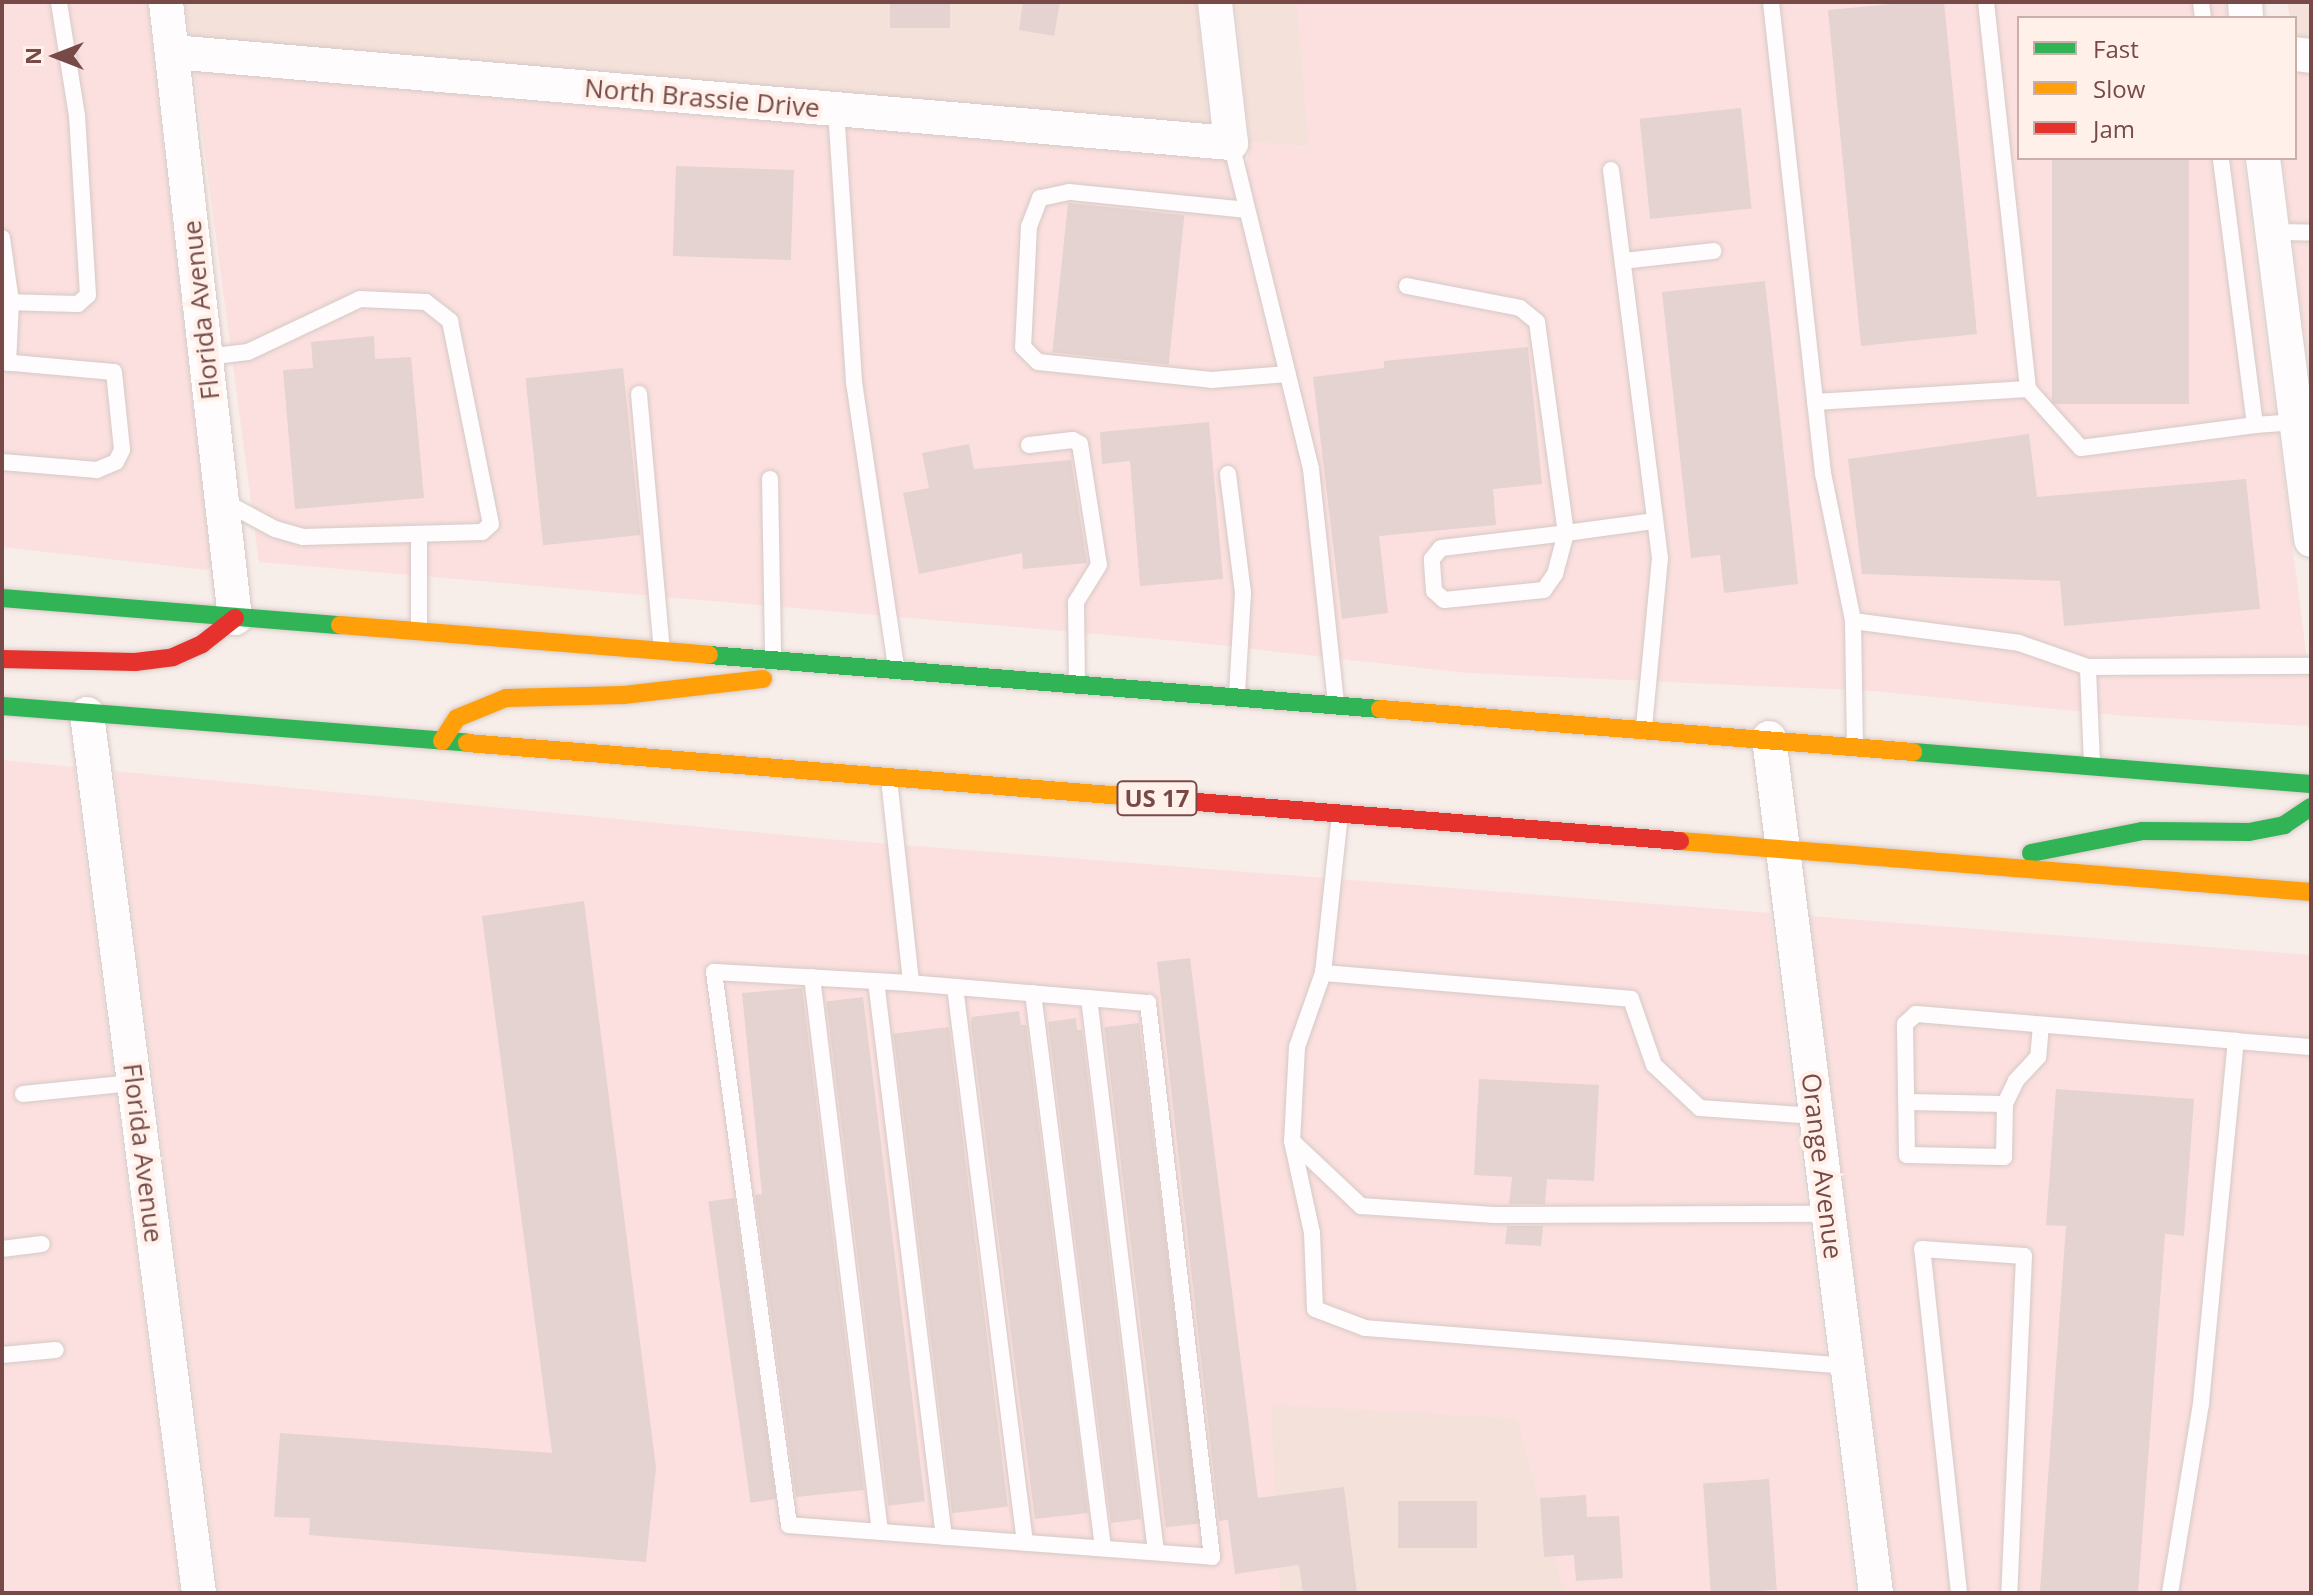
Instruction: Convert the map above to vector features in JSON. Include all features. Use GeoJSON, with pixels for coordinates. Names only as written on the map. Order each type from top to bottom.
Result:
{"type":"FeatureCollection","features":[{"type":"Feature","properties":{"kind":"main road"},"geometry":{"type":"LineString","coordinates":[[2,598],[2311,784]]}},
{"type":"Feature","properties":{"kind":"main road"},"geometry":{"type":"LineString","coordinates":[[2,659],[135,662],[173,657],[202,644],[235,618]]}},
{"type":"Feature","properties":{"kind":"main road"},"geometry":{"type":"LineString","coordinates":[[442,741],[466,712],[506,698],[624,695],[865,667]]}},
{"type":"Feature","properties":{"kind":"main road","name":"US 17"},"geometry":{"type":"LineString","coordinates":[[2,706],[1982,863],[2311,892]]}},
{"type":"Feature","properties":{"kind":"main road"},"geometry":{"type":"LineString","coordinates":[[1982,863],[2142,831],[2249,832],[2284,825],[2311,807]]}},
{"type":"Feature","properties":{"kind":"street","name":"Florida Avenue"},"geometry":{"type":"LineString","coordinates":[[166,2],[235,618]]}},
{"type":"Feature","properties":{"kind":"street"},"geometry":{"type":"LineString","coordinates":[[1215,2],[1231,143]]}},
{"type":"Feature","properties":{"kind":"street","name":"North Brassie Drive"},"geometry":{"type":"LineString","coordinates":[[173,52],[1231,143]]}},
{"type":"Feature","properties":{"kind":"street"},"geometry":{"type":"LineString","coordinates":[[2263,160],[2311,540]]}},
{"type":"Feature","properties":{"kind":"street","name":"Florida Avenue"},"geometry":{"type":"LineString","coordinates":[[87,714],[199,1593]]}},
{"type":"Feature","properties":{"kind":"street","name":"Orange Avenue"},"geometry":{"type":"LineString","coordinates":[[1769,738],[1876,1593]]}},
{"type":"Feature","properties":{"kind":"lane"},"geometry":{"type":"LineString","coordinates":[[6,302],[78,304],[88,295],[77,116],[59,2]]}},
{"type":"Feature","properties":{"kind":"lane"},"geometry":{"type":"LineString","coordinates":[[1771,2],[1815,402],[1853,621],[1855,745]]}},
{"type":"Feature","properties":{"kind":"lane"},"geometry":{"type":"LineString","coordinates":[[1986,2],[2028,389],[2081,448],[2296,422]]}},
{"type":"Feature","properties":{"kind":"lane"},"geometry":{"type":"LineString","coordinates":[[836,110],[854,382],[896,669]]}},
{"type":"Feature","properties":{"kind":"lane"},"geometry":{"type":"LineString","coordinates":[[1231,143],[1311,469],[1336,704]]}},
{"type":"Feature","properties":{"kind":"lane"},"geometry":{"type":"LineString","coordinates":[[2221,160],[2255,425]]}},
{"type":"Feature","properties":{"kind":"lane"},"geometry":{"type":"LineString","coordinates":[[1611,170],[1660,558],[1644,729]]}},
{"type":"Feature","properties":{"kind":"lane"},"geometry":{"type":"LineString","coordinates":[[1247,210],[1069,192],[1040,198],[1029,226],[1023,347],[1038,362],[1211,380],[1288,374]]}},
{"type":"Feature","properties":{"kind":"lane"},"geometry":{"type":"LineString","coordinates":[[2272,232],[2311,233]]}},
{"type":"Feature","properties":{"kind":"lane"},"geometry":{"type":"LineString","coordinates":[[2,238],[6,302],[5,363],[114,372],[122,450],[116,462],[97,470],[2,462]]}},
{"type":"Feature","properties":{"kind":"lane"},"geometry":{"type":"LineString","coordinates":[[1623,261],[1713,251]]}},
{"type":"Feature","properties":{"kind":"lane"},"geometry":{"type":"LineString","coordinates":[[1407,286],[1520,308],[1537,322],[1566,533],[1555,574],[1544,590],[1444,600],[1434,591],[1432,559],[1441,548],[1566,533],[1655,521]]}},
{"type":"Feature","properties":{"kind":"lane"},"geometry":{"type":"LineString","coordinates":[[207,357],[248,352],[360,299],[426,302],[450,321],[491,524],[482,532],[303,537],[275,529],[223,501]]}},
{"type":"Feature","properties":{"kind":"lane"},"geometry":{"type":"LineString","coordinates":[[1815,402],[2028,389]]}},
{"type":"Feature","properties":{"kind":"lane"},"geometry":{"type":"LineString","coordinates":[[639,394],[663,651]]}},
{"type":"Feature","properties":{"kind":"lane"},"geometry":{"type":"LineString","coordinates":[[1029,445],[1080,444],[1099,565],[1076,602],[1077,684]]}},
{"type":"Feature","properties":{"kind":"lane"},"geometry":{"type":"LineString","coordinates":[[1228,474],[1243,593],[1237,696]]}},
{"type":"Feature","properties":{"kind":"lane"},"geometry":{"type":"LineString","coordinates":[[770,479],[773,660]]}},
{"type":"Feature","properties":{"kind":"lane"},"geometry":{"type":"LineString","coordinates":[[419,536],[419,632]]}},
{"type":"Feature","properties":{"kind":"lane"},"geometry":{"type":"LineString","coordinates":[[1853,621],[2019,643],[2088,667],[2311,666]]}},
{"type":"Feature","properties":{"kind":"lane"},"geometry":{"type":"LineString","coordinates":[[2088,667],[2092,765]]}},
{"type":"Feature","properties":{"kind":"lane"},"geometry":{"type":"LineString","coordinates":[[889,777],[911,983]]}},
{"type":"Feature","properties":{"kind":"lane"},"geometry":{"type":"LineString","coordinates":[[1340,813],[1323,973],[1297,1047],[1292,1141],[1312,1233],[1315,1309],[1365,1328],[1847,1366]]}},
{"type":"Feature","properties":{"kind":"lane"},"geometry":{"type":"LineString","coordinates":[[714,972],[911,983],[1148,1003],[1212,1557],[789,1525],[714,972]]}},
{"type":"Feature","properties":{"kind":"lane"},"geometry":{"type":"LineString","coordinates":[[1323,973],[1631,999],[1654,1065],[1700,1108],[1815,1116]]}},
{"type":"Feature","properties":{"kind":"lane"},"geometry":{"type":"LineString","coordinates":[[812,977],[880,1532]]}},
{"type":"Feature","properties":{"kind":"lane"},"geometry":{"type":"LineString","coordinates":[[876,981],[944,1537]]}},
{"type":"Feature","properties":{"kind":"lane"},"geometry":{"type":"LineString","coordinates":[[955,987],[1025,1543]]}},
{"type":"Feature","properties":{"kind":"lane"},"geometry":{"type":"LineString","coordinates":[[1033,993],[1103,1548]]}},
{"type":"Feature","properties":{"kind":"lane"},"geometry":{"type":"LineString","coordinates":[[1089,998],[1156,1552]]}},
{"type":"Feature","properties":{"kind":"lane"},"geometry":{"type":"LineString","coordinates":[[2041,1025],[2038,1057],[2016,1081],[2005,1104],[2004,1157],[1907,1155],[1905,1024],[1916,1014],[2311,1047]]}},
{"type":"Feature","properties":{"kind":"lane"},"geometry":{"type":"LineString","coordinates":[[2170,1593],[2201,1403],[2236,1041]]}},
{"type":"Feature","properties":{"kind":"lane"},"geometry":{"type":"LineString","coordinates":[[23,1094],[134,1083]]}},
{"type":"Feature","properties":{"kind":"lane"},"geometry":{"type":"LineString","coordinates":[[1907,1102],[2005,1104]]}},
{"type":"Feature","properties":{"kind":"lane"},"geometry":{"type":"LineString","coordinates":[[1292,1141],[1361,1206],[1494,1215],[1828,1214]]}},
{"type":"Feature","properties":{"kind":"lane"},"geometry":{"type":"LineString","coordinates":[[2,1249],[42,1244]]}},
{"type":"Feature","properties":{"kind":"lane"},"geometry":{"type":"LineString","coordinates":[[1959,1593],[1922,1249],[2024,1256],[2009,1593]]}},
{"type":"Feature","properties":{"kind":"lane"},"geometry":{"type":"LineString","coordinates":[[2,1355],[56,1350]]}},
{"type":"Feature","properties":{"kind":"shaded area"},"geometry":{"type":"Polygon","coordinates":[[[2,2],[147,2],[211,566],[207,570],[2,547],[2,2]]]}},
{"type":"Feature","properties":{"kind":"shaded area"},"geometry":{"type":"Polygon","coordinates":[[[185,2],[1196,2],[1209,124],[190,37],[185,2]]]}},
{"type":"Feature","properties":{"kind":"shaded area"},"geometry":{"type":"Polygon","coordinates":[[[1235,2],[1297,2],[1309,147],[1250,142],[1235,2]]]}},
{"type":"Feature","properties":{"kind":"shaded area"},"geometry":{"type":"Polygon","coordinates":[[[1297,2],[2225,2],[2227,16],[2017,16],[2017,160],[2243,160],[2311,692],[2311,726],[2126,716],[1873,691],[1467,673],[1190,642],[259,562],[194,71],[1247,162],[1250,142],[1309,147],[1297,2]]]}},
{"type":"Feature","properties":{"kind":"shaded area"},"geometry":{"type":"Polygon","coordinates":[[[2287,2],[2311,2],[2311,39],[2297,37],[2297,16],[2290,16],[2287,2]]]}},
{"type":"Feature","properties":{"kind":"shaded area"},"geometry":{"type":"Polygon","coordinates":[[[2297,71],[2311,73],[2311,384],[2282,160],[2297,160],[2297,71]]]}},
{"type":"Feature","properties":{"kind":"shaded area"},"geometry":{"type":"Polygon","coordinates":[[[2,760],[74,767],[180,1593],[2,1593],[2,760]]]}},
{"type":"Feature","properties":{"kind":"shaded area"},"geometry":{"type":"Polygon","coordinates":[[[114,771],[827,839],[1770,913],[1856,1593],[1565,1593],[1517,1418],[1271,1405],[1280,1593],[219,1593],[114,771]]]}},
{"type":"Feature","properties":{"kind":"shaded area"},"geometry":{"type":"Polygon","coordinates":[[[1810,916],[2311,955],[2311,1593],[1895,1593],[1810,916]]]}},
{"type":"Feature","properties":{"kind":"shaded area"},"geometry":{"type":"Polygon","coordinates":[[[1270,1404],[1517,1418],[1565,1593],[1280,1593],[1270,1404]]]}},
{"type":"Feature","properties":{"kind":"building"},"geometry":{"type":"Polygon","coordinates":[[[890,2],[950,2],[950,28],[890,28],[890,2]]]}},
{"type":"Feature","properties":{"kind":"building"},"geometry":{"type":"Polygon","coordinates":[[[1023,2],[1060,2],[1054,36],[1019,30],[1023,2]]]}},
{"type":"Feature","properties":{"kind":"building"},"geometry":{"type":"Polygon","coordinates":[[[1944,2],[1977,334],[1861,346],[1828,10],[1944,2]]]}},
{"type":"Feature","properties":{"kind":"building"},"geometry":{"type":"Polygon","coordinates":[[[1741,108],[1752,208],[1650,219],[1640,119],[1741,108]]]}},
{"type":"Feature","properties":{"kind":"building"},"geometry":{"type":"Polygon","coordinates":[[[2052,160],[2189,160],[2189,404],[2052,404],[2052,160]]]}},
{"type":"Feature","properties":{"kind":"building"},"geometry":{"type":"Polygon","coordinates":[[[676,166],[794,170],[791,260],[673,256],[676,166]]]}},
{"type":"Feature","properties":{"kind":"building"},"geometry":{"type":"Polygon","coordinates":[[[1068,203],[1184,215],[1169,364],[1052,352],[1068,203]]]}},
{"type":"Feature","properties":{"kind":"building"},"geometry":{"type":"Polygon","coordinates":[[[1765,281],[1798,584],[1724,593],[1720,555],[1691,558],[1662,292],[1765,281]]]}},
{"type":"Feature","properties":{"kind":"building"},"geometry":{"type":"Polygon","coordinates":[[[374,336],[375,359],[411,357],[424,498],[295,509],[283,370],[313,368],[311,342],[374,336]]]}},
{"type":"Feature","properties":{"kind":"building"},"geometry":{"type":"Polygon","coordinates":[[[1528,347],[1542,484],[1493,489],[1496,525],[1379,536],[1388,613],[1342,619],[1313,377],[1384,368],[1384,361],[1528,347]]]}},
{"type":"Feature","properties":{"kind":"building"},"geometry":{"type":"Polygon","coordinates":[[[623,368],[641,535],[543,545],[526,378],[623,368]]]}},
{"type":"Feature","properties":{"kind":"building"},"geometry":{"type":"Polygon","coordinates":[[[1209,422],[1223,579],[1140,586],[1130,461],[1102,464],[1100,432],[1209,422]]]}},
{"type":"Feature","properties":{"kind":"building"},"geometry":{"type":"Polygon","coordinates":[[[2029,434],[2037,497],[2246,479],[2260,609],[2064,626],[2060,581],[1862,574],[1848,459],[2029,434]]]}},
{"type":"Feature","properties":{"kind":"building"},"geometry":{"type":"Polygon","coordinates":[[[969,444],[974,469],[1071,460],[1087,563],[1023,569],[1022,553],[919,574],[903,493],[929,488],[922,453],[969,444]]]}},
{"type":"Feature","properties":{"kind":"building"},"geometry":{"type":"Polygon","coordinates":[[[584,901],[656,1468],[646,1562],[309,1535],[310,1518],[274,1517],[280,1433],[552,1453],[482,916],[584,901]]]}},
{"type":"Feature","properties":{"kind":"building"},"geometry":{"type":"Polygon","coordinates":[[[1190,958],[1258,1498],[1344,1487],[1357,1593],[1303,1593],[1299,1565],[1235,1574],[1228,1520],[1219,1521],[1157,962],[1190,958]]]}},
{"type":"Feature","properties":{"kind":"building"},"geometry":{"type":"Polygon","coordinates":[[[802,988],[864,1490],[796,1497],[755,1195],[762,1194],[742,993],[802,988]]]}},
{"type":"Feature","properties":{"kind":"building"},"geometry":{"type":"Polygon","coordinates":[[[863,997],[925,1501],[888,1506],[826,1002],[863,997]]]}},
{"type":"Feature","properties":{"kind":"building"},"geometry":{"type":"Polygon","coordinates":[[[1019,1011],[1021,1025],[1026,1025],[1088,1513],[1035,1519],[971,1024],[972,1017],[1019,1011]]]}},
{"type":"Feature","properties":{"kind":"building"},"geometry":{"type":"Polygon","coordinates":[[[1076,1018],[1077,1030],[1082,1030],[1141,1519],[1111,1523],[1048,1022],[1076,1018]]]}},
{"type":"Feature","properties":{"kind":"building"},"geometry":{"type":"Polygon","coordinates":[[[1139,1023],[1200,1523],[1166,1528],[1104,1027],[1139,1023]]]}},
{"type":"Feature","properties":{"kind":"building"},"geometry":{"type":"Polygon","coordinates":[[[949,1027],[1008,1506],[952,1513],[893,1034],[949,1027]]]}},
{"type":"Feature","properties":{"kind":"building"},"geometry":{"type":"Polygon","coordinates":[[[1479,1079],[1599,1085],[1594,1181],[1547,1179],[1545,1204],[1509,1204],[1512,1177],[1474,1175],[1479,1079]]]}},
{"type":"Feature","properties":{"kind":"building"},"geometry":{"type":"Polygon","coordinates":[[[2056,1089],[2194,1099],[2184,1236],[2165,1234],[2138,1593],[2040,1591],[2066,1226],[2046,1225],[2056,1089]]]}},
{"type":"Feature","properties":{"kind":"building"},"geometry":{"type":"Polygon","coordinates":[[[734,1198],[776,1499],[751,1503],[708,1202],[734,1198]]]}},
{"type":"Feature","properties":{"kind":"building"},"geometry":{"type":"Polygon","coordinates":[[[1507,1226],[1543,1226],[1541,1246],[1505,1244],[1507,1226]]]}},
{"type":"Feature","properties":{"kind":"building"},"geometry":{"type":"Polygon","coordinates":[[[1769,1479],[1777,1590],[1711,1593],[1703,1484],[1769,1479]]]}},
{"type":"Feature","properties":{"kind":"building"},"geometry":{"type":"Polygon","coordinates":[[[1586,1495],[1587,1517],[1619,1516],[1623,1578],[1576,1581],[1574,1555],[1544,1557],[1540,1498],[1586,1495]]]}},
{"type":"Feature","properties":{"kind":"building"},"geometry":{"type":"Polygon","coordinates":[[[1398,1501],[1477,1501],[1477,1548],[1398,1548],[1398,1501]]]}},
{"type":"Feature","properties":{"kind":"traffic: fast"},"geometry":{"type":"LineString","coordinates":[[2,598],[340,625]]}},
{"type":"Feature","properties":{"kind":"traffic: fast"},"geometry":{"type":"LineString","coordinates":[[709,655],[1380,709]]}},
{"type":"Feature","properties":{"kind":"traffic: fast"},"geometry":{"type":"LineString","coordinates":[[2,706],[467,743]]}},
{"type":"Feature","properties":{"kind":"traffic: fast"},"geometry":{"type":"LineString","coordinates":[[1913,752],[2311,784]]}},
{"type":"Feature","properties":{"kind":"traffic: fast"},"geometry":{"type":"LineString","coordinates":[[2031,853],[2142,831],[2249,832],[2284,825],[2311,807]]}},
{"type":"Feature","properties":{"kind":"traffic: slow"},"geometry":{"type":"LineString","coordinates":[[340,625],[709,655]]}},
{"type":"Feature","properties":{"kind":"traffic: slow"},"geometry":{"type":"LineString","coordinates":[[442,741],[457,718],[506,698],[624,695],[763,679]]}},
{"type":"Feature","properties":{"kind":"traffic: slow"},"geometry":{"type":"LineString","coordinates":[[1380,709],[1913,752]]}},
{"type":"Feature","properties":{"kind":"traffic: slow"},"geometry":{"type":"LineString","coordinates":[[467,743],[1135,797]]}},
{"type":"Feature","properties":{"kind":"traffic: slow"},"geometry":{"type":"LineString","coordinates":[[1680,841],[2311,892]]}},
{"type":"Feature","properties":{"kind":"traffic: jam"},"geometry":{"type":"LineString","coordinates":[[2,659],[135,662],[173,657],[202,644],[235,618]]}},
{"type":"Feature","properties":{"kind":"traffic: jam"},"geometry":{"type":"LineString","coordinates":[[1135,797],[1680,841]]}}]}
